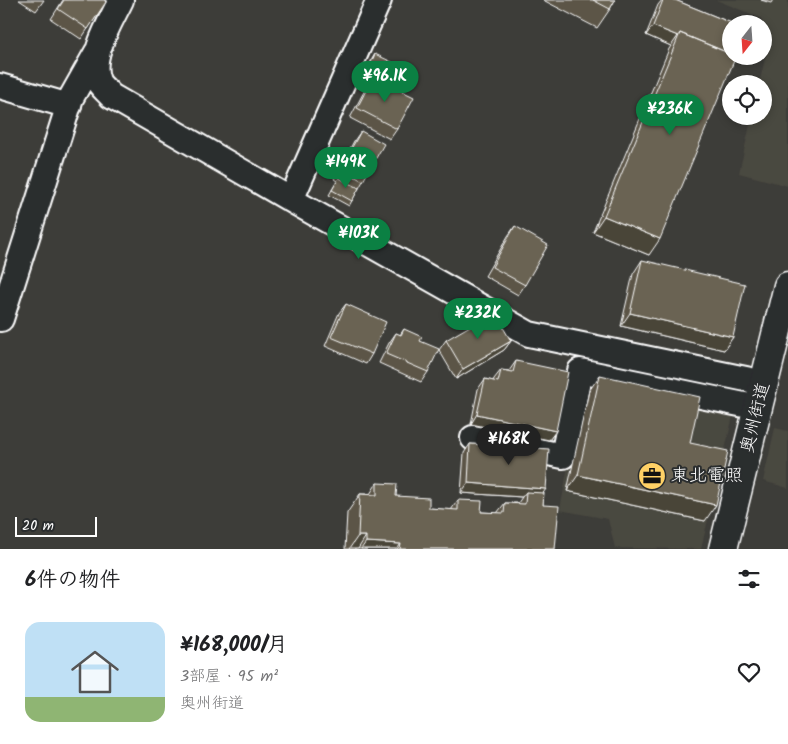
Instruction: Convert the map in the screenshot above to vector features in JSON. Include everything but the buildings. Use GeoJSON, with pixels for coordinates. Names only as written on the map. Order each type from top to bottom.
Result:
{"type":"FeatureCollection","features":[{"type":"Feature","properties":{"kind":"main road","name":"奥州街道"},"geometry":{"type":"LineString","coordinates":[[723,549],[788,286]]}},
{"type":"Feature","properties":{"kind":"street"},"geometry":{"type":"LineString","coordinates":[[0,319],[71,98],[97,51],[121,0]]}},
{"type":"Feature","properties":{"kind":"street"},"geometry":{"type":"LineString","coordinates":[[291,200],[379,0]]}},
{"type":"Feature","properties":{"kind":"street"},"geometry":{"type":"LineString","coordinates":[[97,51],[95,67],[98,82],[111,96],[529,334],[762,395]]}},
{"type":"Feature","properties":{"kind":"street"},"geometry":{"type":"LineString","coordinates":[[0,86],[69,106]]}},
{"type":"Feature","properties":{"kind":"street"},"geometry":{"type":"LineString","coordinates":[[473,438],[563,456],[580,371],[762,395]]}},
{"type":"Feature","properties":{"kind":"shaded area"},"geometry":{"type":"Polygon","coordinates":[[[716,0],[788,0],[788,186],[739,173],[750,125],[772,125],[772,75],[761,75],[764,65],[772,65],[772,15],[754,15],[716,0]]]}},
{"type":"Feature","properties":{"kind":"shaded area"},"geometry":{"type":"Polygon","coordinates":[[[583,383],[734,412],[701,549],[615,548],[608,519],[560,510],[583,383]]]}},
{"type":"Feature","properties":{"kind":"shaded area"},"geometry":{"type":"Polygon","coordinates":[[[775,428],[788,431],[788,488],[763,481],[775,428]]]}},
{"type":"Feature","properties":{"kind":"place","name":"東北電照"},"geometry":{"type":"Point","coordinates":[652,476]}}]}
